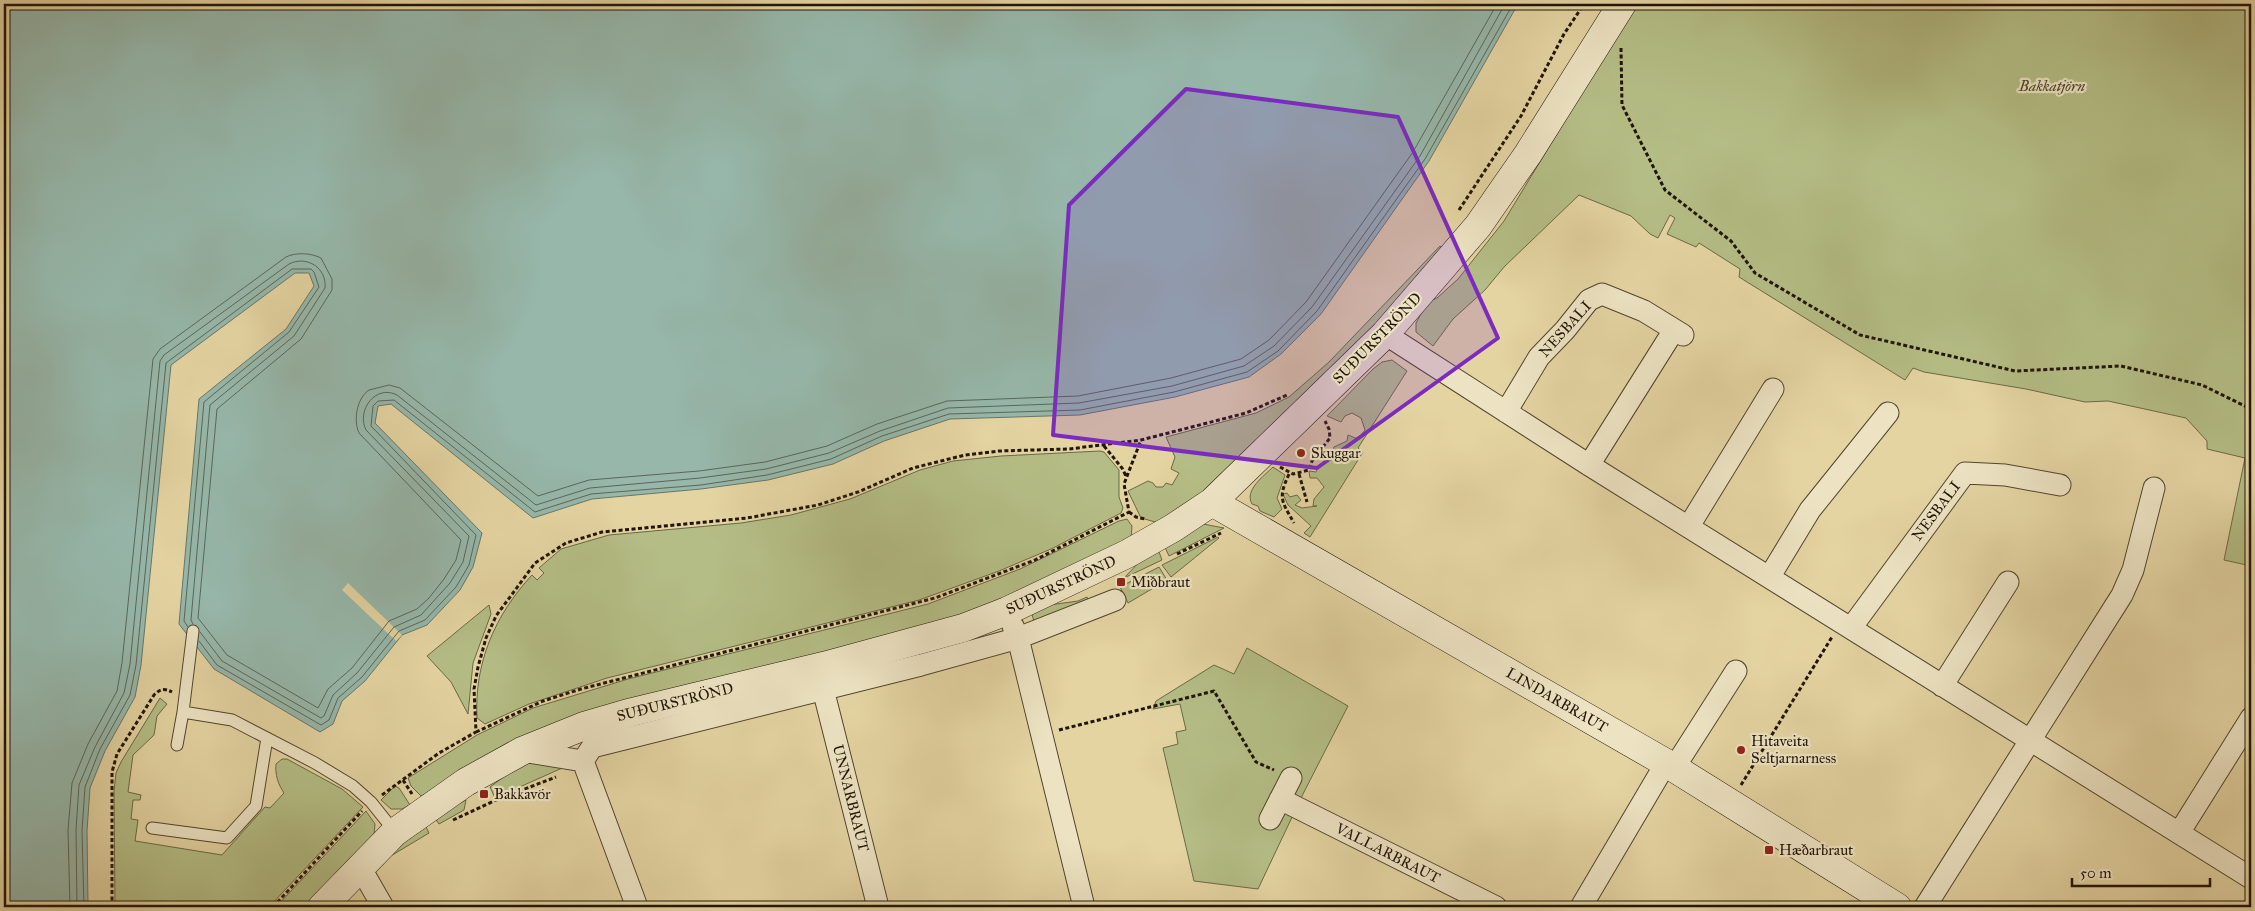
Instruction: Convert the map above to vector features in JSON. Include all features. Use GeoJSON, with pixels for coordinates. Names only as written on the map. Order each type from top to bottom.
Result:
{"type":"FeatureCollection","features":[{"type":"Feature","properties":{"kind":"street","name":"SUÐURSTRÖND"},"geometry":{"type":"LineString","coordinates":[[322,907],[395,832],[466,782],[522,751],[584,726],[632,712],[840,662],[963,628],[1007,611],[1127,554],[1173,528],[1212,502],[1262,454],[1303,398],[1385,334],[1478,226],[1528,154],[1620,7]]}},
{"type":"Feature","properties":{"kind":"street","name":"NESBALI"},"geometry":{"type":"LineString","coordinates":[[1506,412],[1539,358],[1589,300],[1602,294],[1644,311],[1679,332],[1589,465]]}},
{"type":"Feature","properties":{"kind":"street"},"geometry":{"type":"LineString","coordinates":[[1385,334],[1589,465],[1770,576],[1942,686],[2251,878]]}},
{"type":"Feature","properties":{"kind":"street"},"geometry":{"type":"LineString","coordinates":[[1689,526],[1773,389]]}},
{"type":"Feature","properties":{"kind":"street"},"geometry":{"type":"LineString","coordinates":[[1770,576],[1810,510],[1888,413]]}},
{"type":"Feature","properties":{"kind":"street","name":"NESBALI"},"geometry":{"type":"LineString","coordinates":[[1846,624],[1965,473],[2005,475],[2060,485]]}},
{"type":"Feature","properties":{"kind":"street"},"geometry":{"type":"LineString","coordinates":[[1925,907],[2122,595],[2133,570],[2154,488]]}},
{"type":"Feature","properties":{"kind":"street","name":"LINDARBRAUT"},"geometry":{"type":"LineString","coordinates":[[1212,502],[1670,766],[1897,907]]}},
{"type":"Feature","properties":{"kind":"street"},"geometry":{"type":"LineString","coordinates":[[1942,686],[2008,582]]}},
{"type":"Feature","properties":{"kind":"street"},"geometry":{"type":"LineString","coordinates":[[637,907],[584,763],[592,747],[1018,638],[1115,600]]}},
{"type":"Feature","properties":{"kind":"street"},"geometry":{"type":"LineString","coordinates":[[1007,611],[1018,638],[1084,907]]}},
{"type":"Feature","properties":{"kind":"street"},"geometry":{"type":"LineString","coordinates":[[1581,907],[1670,766],[1736,671]]}},
{"type":"Feature","properties":{"kind":"street","name":"UNNARBRAUT"},"geometry":{"type":"LineString","coordinates":[[823,689],[878,907]]}},
{"type":"Feature","properties":{"kind":"street"},"geometry":{"type":"LineString","coordinates":[[2179,833],[2251,718]]}},
{"type":"Feature","properties":{"kind":"street"},"geometry":{"type":"LineString","coordinates":[[522,751],[584,763]]}},
{"type":"Feature","properties":{"kind":"street"},"geometry":{"type":"LineString","coordinates":[[1270,819],[1291,778]]}},
{"type":"Feature","properties":{"kind":"street","name":"VALLARBRAUT"},"geometry":{"type":"LineString","coordinates":[[1280,799],[1496,907]]}},
{"type":"Feature","properties":{"kind":"street"},"geometry":{"type":"LineString","coordinates":[[360,867],[383,907]]}},
{"type":"Feature","properties":{"kind":"lane"},"geometry":{"type":"LineString","coordinates":[[178,745],[193,631]]}},
{"type":"Feature","properties":{"kind":"lane"},"geometry":{"type":"LineString","coordinates":[[183,712],[232,720],[315,763],[354,786],[371,802],[395,832]]}},
{"type":"Feature","properties":{"kind":"lane"},"geometry":{"type":"LineString","coordinates":[[152,828],[227,838],[256,806],[268,738]]}},
{"type":"Feature","properties":{"kind":"path"},"geometry":{"type":"LineString","coordinates":[[1458,212],[1521,116],[1564,34],[1584,4]]}},
{"type":"Feature","properties":{"kind":"path"},"geometry":{"type":"LineString","coordinates":[[1620,7],[1623,68],[1622,105],[1664,190],[1731,241],[1755,273],[1860,335],[2015,371],[2121,366],[2202,385],[2251,408]]}},
{"type":"Feature","properties":{"kind":"path"},"geometry":{"type":"LineString","coordinates":[[476,732],[474,688],[486,638],[496,616],[535,563],[566,543],[602,532],[747,518],[808,507],[858,492],[913,468],[965,455],[1103,446],[1142,440],[1246,413],[1276,401],[1303,398],[1329,429],[1330,438],[1312,461],[1309,470],[1300,474],[1289,474],[1262,454]]}},
{"type":"Feature","properties":{"kind":"path"},"geometry":{"type":"LineString","coordinates":[[273,907],[371,802],[439,753],[476,732],[543,701],[581,689],[915,605],[993,577],[1068,544],[1130,512],[1124,484],[1142,440]]}},
{"type":"Feature","properties":{"kind":"path"},"geometry":{"type":"LineString","coordinates":[[1103,446],[1122,468],[1126,476]]}},
{"type":"Feature","properties":{"kind":"path"},"geometry":{"type":"LineString","coordinates":[[1289,474],[1280,494],[1281,500],[1302,538],[1300,552]]}},
{"type":"Feature","properties":{"kind":"path"},"geometry":{"type":"LineString","coordinates":[[1300,474],[1307,502]]}},
{"type":"Feature","properties":{"kind":"path"},"geometry":{"type":"LineString","coordinates":[[1169,558],[1224,532]]}},
{"type":"Feature","properties":{"kind":"path"},"geometry":{"type":"LineString","coordinates":[[1738,790],[1846,624]]}},
{"type":"Feature","properties":{"kind":"path"},"geometry":{"type":"LineString","coordinates":[[112,907],[112,785],[114,763],[158,690],[165,689],[172,692],[183,712]]}},
{"type":"Feature","properties":{"kind":"path"},"geometry":{"type":"LineString","coordinates":[[1041,734],[1214,692],[1256,762],[1291,778]]}},
{"type":"Feature","properties":{"kind":"path"},"geometry":{"type":"LineString","coordinates":[[449,822],[584,763]]}},
{"type":"Feature","properties":{"kind":"path"},"geometry":{"type":"LineString","coordinates":[[403,780],[416,799]]}},
{"type":"Feature","properties":{"kind":"path"},"geometry":{"type":"LineString","coordinates":[[480,800],[496,800]]}},
{"type":"Feature","properties":{"kind":"highlighted area"},"geometry":{"type":"Polygon","coordinates":[[[1186,89],[1398,117],[1498,338],[1317,468],[1053,435],[1069,205],[1186,89]]]}},
{"type":"Feature","properties":{"kind":"green space","name":"Bakkatjörn"},"geometry":{"type":"Polygon","coordinates":[[[1636,4],[2251,4],[2251,566],[2224,560],[2245,458],[2207,449],[2207,441],[2186,418],[2108,401],[2085,402],[2026,389],[1924,372],[1913,368],[1905,380],[1739,277],[1740,269],[1699,243],[1696,247],[1667,234],[1675,218],[1670,215],[1658,238],[1650,234],[1631,216],[1579,195],[1504,267],[1485,290],[1453,319],[1433,346],[1416,332],[1416,323],[1430,301],[1437,298],[1458,279],[1504,221],[1636,4]]]}},
{"type":"Feature","properties":{"kind":"green space"},"geometry":{"type":"Polygon","coordinates":[[[1440,246],[1446,251],[1411,294],[1226,477],[1159,523],[1141,518],[1128,491],[1148,481],[1156,487],[1163,487],[1166,483],[1172,485],[1179,473],[1171,469],[1175,457],[1166,437],[1256,413],[1289,397],[1329,362],[1440,246]]]}},
{"type":"Feature","properties":{"kind":"green space"},"geometry":{"type":"Polygon","coordinates":[[[1392,360],[1407,371],[1358,448],[1363,452],[1310,537],[1304,533],[1311,526],[1288,505],[1283,494],[1287,493],[1290,497],[1297,495],[1301,500],[1295,505],[1302,508],[1317,506],[1313,506],[1314,499],[1324,487],[1317,478],[1310,478],[1309,471],[1316,472],[1333,451],[1334,447],[1347,441],[1348,435],[1358,439],[1365,430],[1361,418],[1352,413],[1345,416],[1341,422],[1327,416],[1373,369],[1382,362],[1392,360]]]}},
{"type":"Feature","properties":{"kind":"green space"},"geometry":{"type":"Polygon","coordinates":[[[1104,452],[1119,470],[1119,497],[1123,508],[1121,513],[1051,549],[999,571],[919,600],[607,678],[529,704],[485,724],[477,718],[479,678],[489,641],[507,606],[519,590],[532,575],[537,580],[544,573],[539,568],[561,549],[609,535],[741,523],[791,515],[850,499],[920,470],[953,461],[1001,456],[1104,452]]]}},
{"type":"Feature","properties":{"kind":"green space"},"geometry":{"type":"Polygon","coordinates":[[[1273,467],[1285,475],[1277,498],[1282,509],[1274,517],[1260,511],[1258,506],[1252,504],[1250,499],[1256,484],[1273,467]]]}},
{"type":"Feature","properties":{"kind":"green space"},"geometry":{"type":"Polygon","coordinates":[[[1127,519],[1132,526],[1131,540],[956,621],[633,703],[421,796],[411,786],[408,778],[477,735],[533,708],[628,679],[928,604],[1020,569],[1119,521],[1127,519]]]}},
{"type":"Feature","properties":{"kind":"green space"},"geometry":{"type":"Polygon","coordinates":[[[1203,524],[1224,528],[1169,556],[1164,545],[1203,524]]]}},
{"type":"Feature","properties":{"kind":"green space"},"geometry":{"type":"Polygon","coordinates":[[[1218,537],[1171,577],[1162,565],[1218,537]]]}},
{"type":"Feature","properties":{"kind":"green space"},"geometry":{"type":"Polygon","coordinates":[[[1158,549],[1162,560],[1124,578],[1145,556],[1158,549]]]}},
{"type":"Feature","properties":{"kind":"green space"},"geometry":{"type":"Polygon","coordinates":[[[1159,567],[1167,580],[1128,603],[1120,587],[1159,567]]]}},
{"type":"Feature","properties":{"kind":"green space"},"geometry":{"type":"Polygon","coordinates":[[[1087,597],[1089,602],[1034,622],[1032,614],[1049,605],[1078,601],[1087,597]]]}},
{"type":"Feature","properties":{"kind":"green space"},"geometry":{"type":"Polygon","coordinates":[[[489,605],[491,614],[473,663],[468,714],[451,682],[427,656],[489,605]]]}},
{"type":"Feature","properties":{"kind":"green space"},"geometry":{"type":"Polygon","coordinates":[[[1247,648],[1348,706],[1303,794],[1258,889],[1194,881],[1163,748],[1178,744],[1176,732],[1186,730],[1180,704],[1153,709],[1156,701],[1214,665],[1234,674],[1247,648]]]}},
{"type":"Feature","properties":{"kind":"green space"},"geometry":{"type":"Polygon","coordinates":[[[160,698],[167,704],[157,716],[154,735],[133,755],[128,792],[141,795],[140,800],[133,800],[131,819],[138,820],[135,841],[222,855],[265,807],[270,808],[284,793],[276,772],[276,764],[282,759],[287,759],[342,789],[363,807],[269,907],[115,907],[114,791],[116,773],[160,698]]]}},
{"type":"Feature","properties":{"kind":"green space"},"geometry":{"type":"Polygon","coordinates":[[[533,762],[569,765],[495,798],[490,787],[520,765],[533,762]]]}},
{"type":"Feature","properties":{"kind":"green space"},"geometry":{"type":"Polygon","coordinates":[[[395,786],[399,788],[410,805],[402,809],[391,809],[381,800],[395,786]]]}},
{"type":"Feature","properties":{"kind":"green space"},"geometry":{"type":"Polygon","coordinates":[[[466,800],[464,810],[439,824],[434,817],[466,800]]]}},
{"type":"Feature","properties":{"kind":"green space"},"geometry":{"type":"Polygon","coordinates":[[[366,811],[375,824],[374,835],[310,907],[276,907],[366,811]]]}},
{"type":"Feature","properties":{"kind":"green space"},"geometry":{"type":"Polygon","coordinates":[[[424,823],[429,833],[379,863],[424,823]]]}},
{"type":"Feature","properties":{"kind":"water"},"geometry":{"type":"Polygon","coordinates":[[[4,4],[1518,4],[1429,161],[1321,314],[1281,354],[1249,377],[1175,397],[1080,415],[950,419],[884,441],[833,464],[768,480],[701,489],[592,499],[533,518],[391,404],[378,406],[375,423],[482,533],[473,567],[460,590],[427,625],[402,635],[365,681],[342,701],[333,724],[320,732],[214,669],[179,624],[199,399],[286,329],[314,286],[309,273],[295,273],[171,365],[141,665],[135,697],[105,751],[90,788],[87,831],[88,907],[4,907],[4,4]]]}},
{"type":"Feature","properties":{"kind":"pier"},"geometry":{"type":"Polygon","coordinates":[[[348,583],[402,635],[396,641],[342,590],[348,583]]]}},
{"type":"Feature","properties":{"kind":"place","name":"Skuggar"},"geometry":{"type":"Point","coordinates":[1301,453]}},
{"type":"Feature","properties":{"kind":"place","name":"Miðbraut"},"geometry":{"type":"Point","coordinates":[1121,582]}},
{"type":"Feature","properties":{"kind":"place","name":"Hitaveita Seltjarnarness"},"geometry":{"type":"Point","coordinates":[1741,750]}},
{"type":"Feature","properties":{"kind":"place","name":"Bakkavör"},"geometry":{"type":"Point","coordinates":[484,794]}},
{"type":"Feature","properties":{"kind":"place","name":"Hæðarbraut"},"geometry":{"type":"Point","coordinates":[1769,850]}}]}
